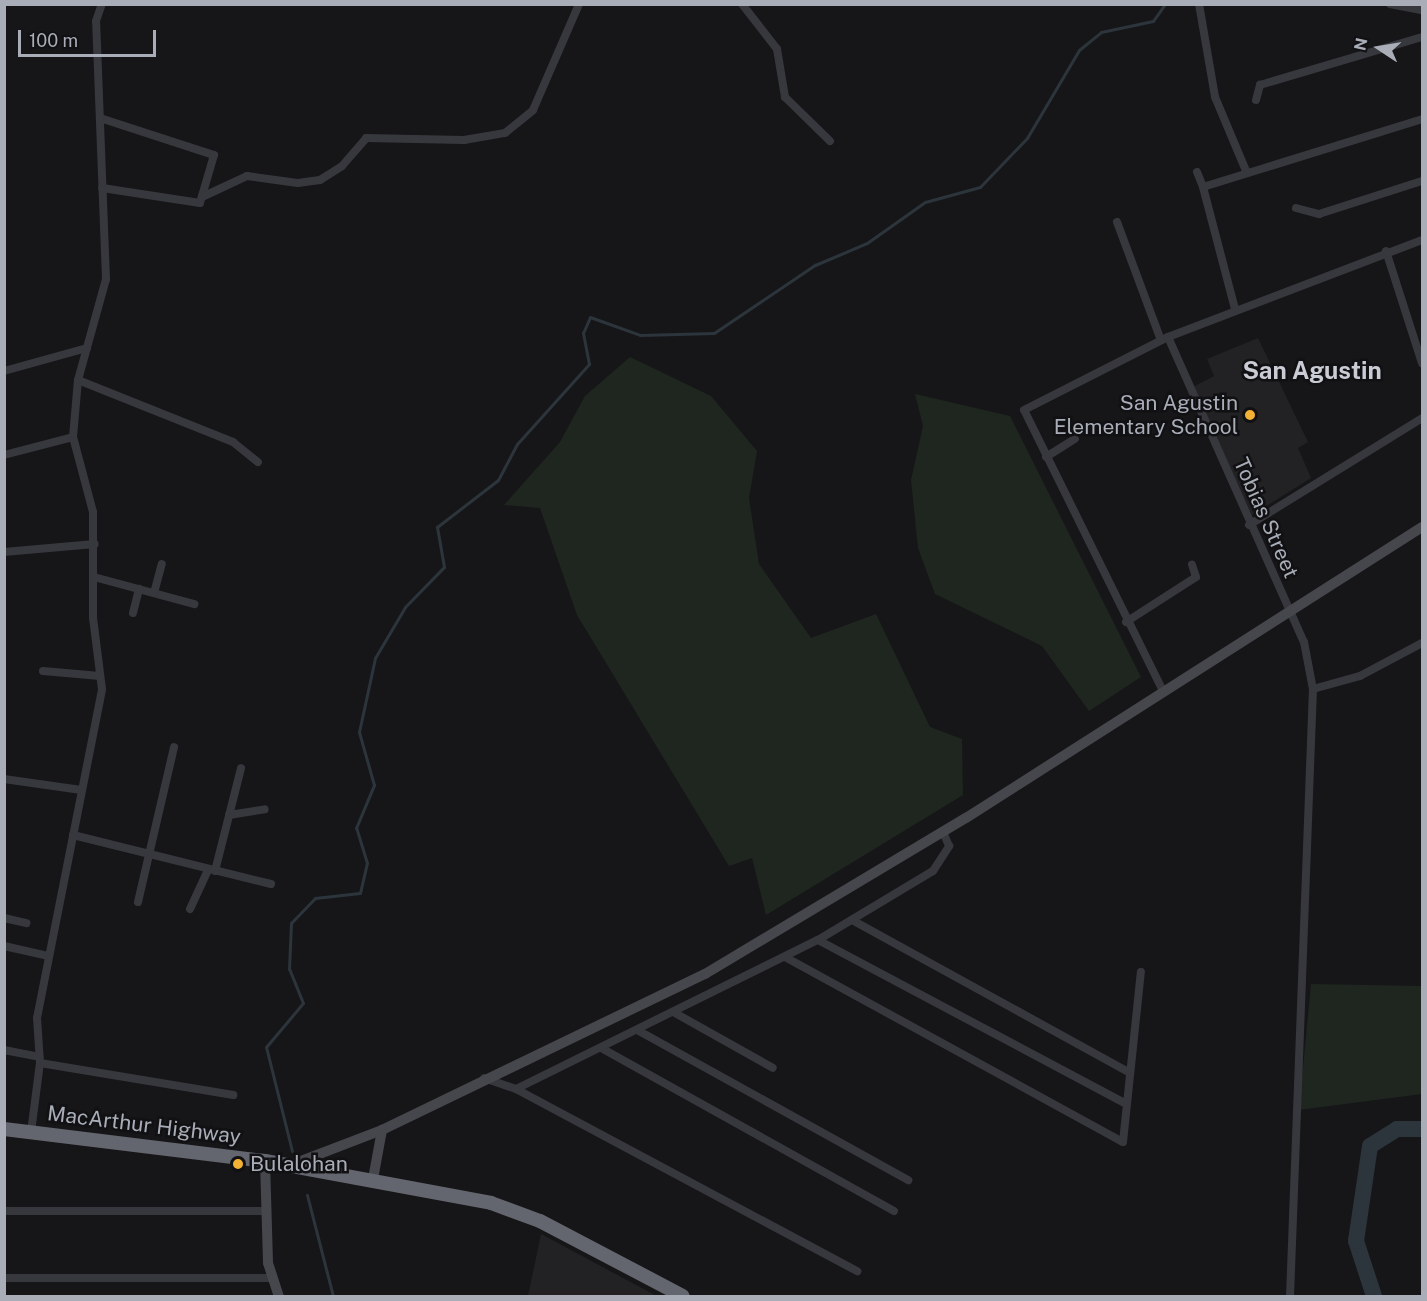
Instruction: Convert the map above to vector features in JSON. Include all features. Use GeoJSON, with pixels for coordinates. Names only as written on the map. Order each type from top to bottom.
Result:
{"type":"FeatureCollection","features":[{"type":"Feature","properties":{"kind":"highway","name":"MacArthur Highway"},"geometry":{"type":"LineString","coordinates":[[4,1129],[265,1161],[285,1167],[373,1179],[491,1203],[540,1221],[683,1296]]}},
{"type":"Feature","properties":{"kind":"street"},"geometry":{"type":"LineString","coordinates":[[31,1132],[39,1060],[35,1030],[73,835],[100,676],[94,577],[95,544],[73,437],[78,380],[106,279],[96,21],[102,4]]}},
{"type":"Feature","properties":{"kind":"street"},"geometry":{"type":"LineString","coordinates":[[202,197],[247,176],[298,183],[320,180],[342,166],[366,138],[464,140],[505,133],[533,110],[579,4]]}},
{"type":"Feature","properties":{"kind":"street"},"geometry":{"type":"LineString","coordinates":[[742,4],[777,49],[785,97],[830,141]]}},
{"type":"Feature","properties":{"kind":"street"},"geometry":{"type":"LineString","coordinates":[[1199,4],[1215,97],[1247,173]]}},
{"type":"Feature","properties":{"kind":"street"},"geometry":{"type":"LineString","coordinates":[[1390,4],[1422,10]]}},
{"type":"Feature","properties":{"kind":"street"},"geometry":{"type":"LineString","coordinates":[[1256,100],[1260,85],[1422,37]]}},
{"type":"Feature","properties":{"kind":"street"},"geometry":{"type":"LineString","coordinates":[[100,118],[213,152],[202,197],[197,204],[102,188]]}},
{"type":"Feature","properties":{"kind":"street"},"geometry":{"type":"LineString","coordinates":[[1203,187],[1422,119]]}},
{"type":"Feature","properties":{"kind":"street"},"geometry":{"type":"LineString","coordinates":[[1197,172],[1235,309]]}},
{"type":"Feature","properties":{"kind":"street"},"geometry":{"type":"LineString","coordinates":[[1296,208],[1319,214],[1422,181]]}},
{"type":"Feature","properties":{"kind":"street","name":"Tobias Street"},"geometry":{"type":"LineString","coordinates":[[1117,222],[1165,339],[1249,525],[1292,613],[1313,689],[1290,1296]]}},
{"type":"Feature","properties":{"kind":"street"},"geometry":{"type":"LineString","coordinates":[[1163,691],[1126,622],[1026,415],[1028,405],[1165,339],[1235,309],[1386,251],[1422,240]]}},
{"type":"Feature","properties":{"kind":"street"},"geometry":{"type":"LineString","coordinates":[[1386,251],[1422,363]]}},
{"type":"Feature","properties":{"kind":"street"},"geometry":{"type":"LineString","coordinates":[[4,371],[87,348]]}},
{"type":"Feature","properties":{"kind":"street"},"geometry":{"type":"LineString","coordinates":[[78,380],[233,442],[258,462]]}},
{"type":"Feature","properties":{"kind":"street"},"geometry":{"type":"LineString","coordinates":[[1249,525],[1422,418]]}},
{"type":"Feature","properties":{"kind":"street"},"geometry":{"type":"LineString","coordinates":[[4,455],[73,437]]}},
{"type":"Feature","properties":{"kind":"street"},"geometry":{"type":"LineString","coordinates":[[1046,457],[1075,439]]}},
{"type":"Feature","properties":{"kind":"street"},"geometry":{"type":"LineString","coordinates":[[285,1167],[382,1130],[483,1077],[705,974],[943,832],[1163,691],[1292,613],[1422,527]]}},
{"type":"Feature","properties":{"kind":"street"},"geometry":{"type":"LineString","coordinates":[[4,552],[95,544]]}},
{"type":"Feature","properties":{"kind":"street"},"geometry":{"type":"LineString","coordinates":[[154,593],[162,564]]}},
{"type":"Feature","properties":{"kind":"street"},"geometry":{"type":"LineString","coordinates":[[1126,622],[1196,578],[1192,565]]}},
{"type":"Feature","properties":{"kind":"street"},"geometry":{"type":"LineString","coordinates":[[94,577],[194,604]]}},
{"type":"Feature","properties":{"kind":"street"},"geometry":{"type":"LineString","coordinates":[[133,613],[139,589]]}},
{"type":"Feature","properties":{"kind":"street"},"geometry":{"type":"LineString","coordinates":[[1313,689],[1360,676],[1422,643]]}},
{"type":"Feature","properties":{"kind":"street"},"geometry":{"type":"LineString","coordinates":[[43,671],[100,676]]}},
{"type":"Feature","properties":{"kind":"street"},"geometry":{"type":"LineString","coordinates":[[138,902],[146,856],[174,747]]}},
{"type":"Feature","properties":{"kind":"street"},"geometry":{"type":"LineString","coordinates":[[190,909],[211,871],[241,768]]}},
{"type":"Feature","properties":{"kind":"street"},"geometry":{"type":"LineString","coordinates":[[4,779],[81,790]]}},
{"type":"Feature","properties":{"kind":"street"},"geometry":{"type":"LineString","coordinates":[[229,815],[265,809]]}},
{"type":"Feature","properties":{"kind":"street"},"geometry":{"type":"LineString","coordinates":[[516,1089],[675,1013],[818,940],[852,920],[933,871],[949,846],[943,832]]}},
{"type":"Feature","properties":{"kind":"street"},"geometry":{"type":"LineString","coordinates":[[73,835],[146,856],[270,884]]}},
{"type":"Feature","properties":{"kind":"street"},"geometry":{"type":"LineString","coordinates":[[4,918],[26,923]]}},
{"type":"Feature","properties":{"kind":"street"},"geometry":{"type":"LineString","coordinates":[[852,920],[1130,1073]]}},
{"type":"Feature","properties":{"kind":"street"},"geometry":{"type":"LineString","coordinates":[[818,940],[1126,1104]]}},
{"type":"Feature","properties":{"kind":"street"},"geometry":{"type":"LineString","coordinates":[[4,946],[48,956]]}},
{"type":"Feature","properties":{"kind":"street"},"geometry":{"type":"LineString","coordinates":[[785,957],[1123,1142],[1141,972]]}},
{"type":"Feature","properties":{"kind":"street"},"geometry":{"type":"LineString","coordinates":[[675,1013],[773,1068]]}},
{"type":"Feature","properties":{"kind":"street"},"geometry":{"type":"LineString","coordinates":[[639,1031],[908,1179]]}},
{"type":"Feature","properties":{"kind":"street"},"geometry":{"type":"LineString","coordinates":[[603,1049],[894,1211]]}},
{"type":"Feature","properties":{"kind":"street"},"geometry":{"type":"LineString","coordinates":[[4,1050],[39,1060],[233,1095]]}},
{"type":"Feature","properties":{"kind":"street"},"geometry":{"type":"LineString","coordinates":[[483,1077],[516,1089],[857,1271]]}},
{"type":"Feature","properties":{"kind":"street"},"geometry":{"type":"LineString","coordinates":[[373,1179],[382,1130]]}},
{"type":"Feature","properties":{"kind":"street"},"geometry":{"type":"LineString","coordinates":[[265,1161],[264,1211],[273,1278],[279,1296]]}},
{"type":"Feature","properties":{"kind":"street"},"geometry":{"type":"LineString","coordinates":[[4,1211],[264,1211]]}},
{"type":"Feature","properties":{"kind":"street"},"geometry":{"type":"LineString","coordinates":[[4,1278],[273,1278]]}},
{"type":"Feature","properties":{"kind":"shaded area","name":"San Agustin Elementary School"},"geometry":{"type":"Polygon","coordinates":[[[1258,338],[1308,442],[1298,448],[1311,478],[1252,515],[1193,387],[1214,376],[1207,359],[1258,338]]]}},
{"type":"Feature","properties":{"kind":"shaded area"},"geometry":{"type":"Polygon","coordinates":[[[630,357],[711,396],[757,451],[749,498],[759,564],[811,638],[876,614],[930,727],[962,739],[963,795],[766,915],[752,858],[729,866],[577,615],[540,508],[504,505],[560,442],[585,396],[630,357]]]}},
{"type":"Feature","properties":{"kind":"shaded area"},"geometry":{"type":"Polygon","coordinates":[[[915,394],[1010,416],[1141,677],[1089,711],[1042,646],[935,594],[918,548],[911,480],[923,426],[915,394]]]}},
{"type":"Feature","properties":{"kind":"shaded area"},"geometry":{"type":"Polygon","coordinates":[[[1311,984],[1422,986],[1422,1094],[1299,1110],[1311,984]]]}},
{"type":"Feature","properties":{"kind":"shaded area"},"geometry":{"type":"Polygon","coordinates":[[[541,1234],[653,1294],[654,1296],[528,1296],[541,1234]]]}},
{"type":"Feature","properties":{"kind":"waterway"},"geometry":{"type":"LineString","coordinates":[[292,1151],[266,1047],[303,1003],[289,969],[291,923],[315,898],[360,893],[367,863],[356,828],[374,785],[359,732],[375,658],[405,607],[444,567],[437,527],[498,480],[517,444],[589,364],[583,333],[590,317],[640,335],[714,333],[815,265],[867,243],[925,202],[980,187],[1027,138],[1079,50],[1101,32],[1153,21],[1165,4]]}},
{"type":"Feature","properties":{"kind":"waterway"},"geometry":{"type":"LineString","coordinates":[[1374,1296],[1356,1241],[1370,1146],[1397,1129],[1422,1129]]}},
{"type":"Feature","properties":{"kind":"waterway"},"geometry":{"type":"LineString","coordinates":[[307,1195],[333,1296]]}},
{"type":"Feature","properties":{"kind":"place","name":"San Agustin Elementary School"},"geometry":{"type":"Point","coordinates":[1250,415]}},
{"type":"Feature","properties":{"kind":"place","name":"Bulalohan"},"geometry":{"type":"Point","coordinates":[238,1164]}},
{"type":"Feature","properties":{"kind":"district","name":"San Agustin"},"geometry":{"type":"Point","coordinates":[1312,371]}}]}
